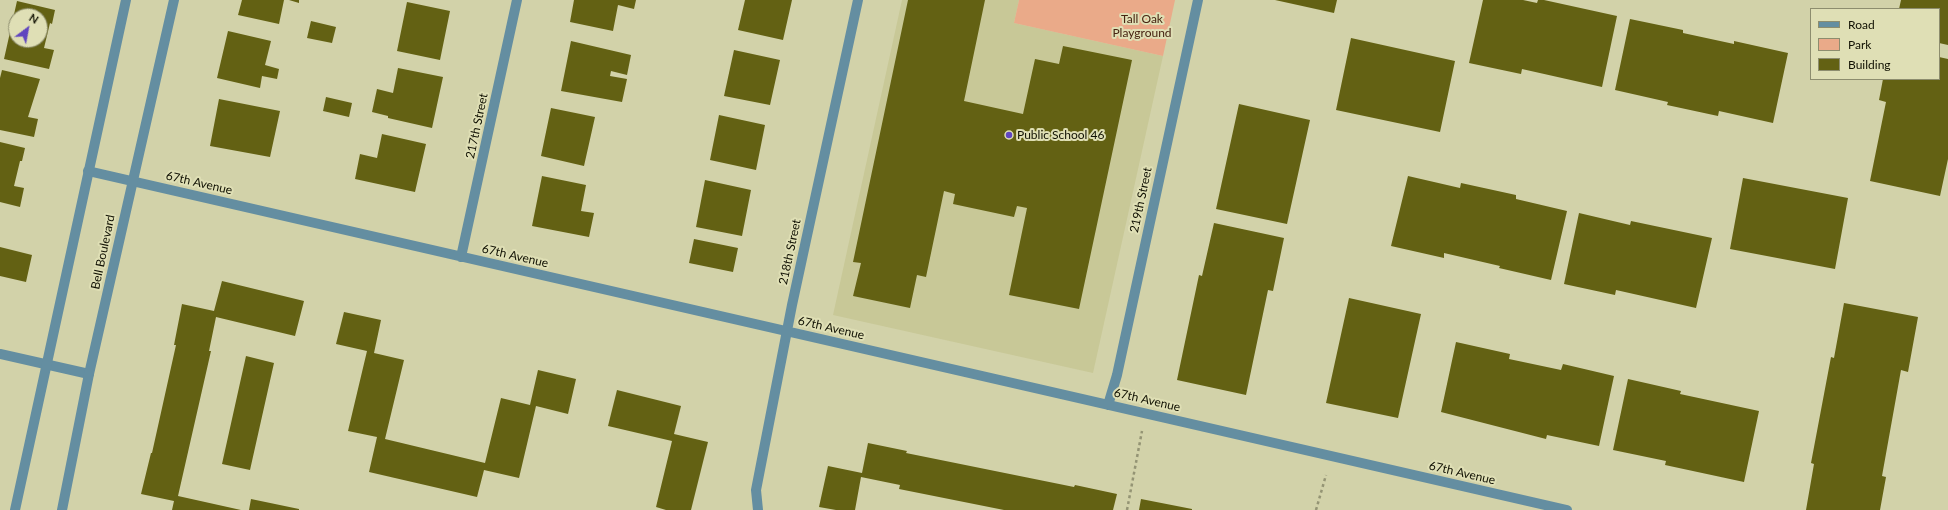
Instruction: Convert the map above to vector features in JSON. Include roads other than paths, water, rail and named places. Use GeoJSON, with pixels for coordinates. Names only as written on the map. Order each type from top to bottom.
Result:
{"type":"FeatureCollection","features":[{"type":"Feature","properties":{"kind":"street"},"geometry":{"type":"LineString","coordinates":[[16,510],[126,0]]}},
{"type":"Feature","properties":{"kind":"street","name":"Bell Boulevard"},"geometry":{"type":"LineString","coordinates":[[62,510],[89,374],[174,0]]}},
{"type":"Feature","properties":{"kind":"street","name":"217th Street"},"geometry":{"type":"LineString","coordinates":[[461,257],[517,0]]}},
{"type":"Feature","properties":{"kind":"street","name":"218th Street"},"geometry":{"type":"LineString","coordinates":[[758,510],[756,490],[858,0]]}},
{"type":"Feature","properties":{"kind":"street","name":"219th Street"},"geometry":{"type":"LineString","coordinates":[[1108,405],[1117,375],[1198,0]]}},
{"type":"Feature","properties":{"kind":"street","name":"67th Avenue"},"geometry":{"type":"LineString","coordinates":[[88,171],[1567,510]]}},
{"type":"Feature","properties":{"kind":"street"},"geometry":{"type":"LineString","coordinates":[[0,354],[89,374]]}},
{"type":"Feature","properties":{"kind":"place","name":"Public School 46"},"geometry":{"type":"Point","coordinates":[1009,135]}},
{"type":"Feature","properties":{"kind":"park label","name":"Tall Oak Playground"},"geometry":{"type":"Point","coordinates":[1142,26]}}]}
